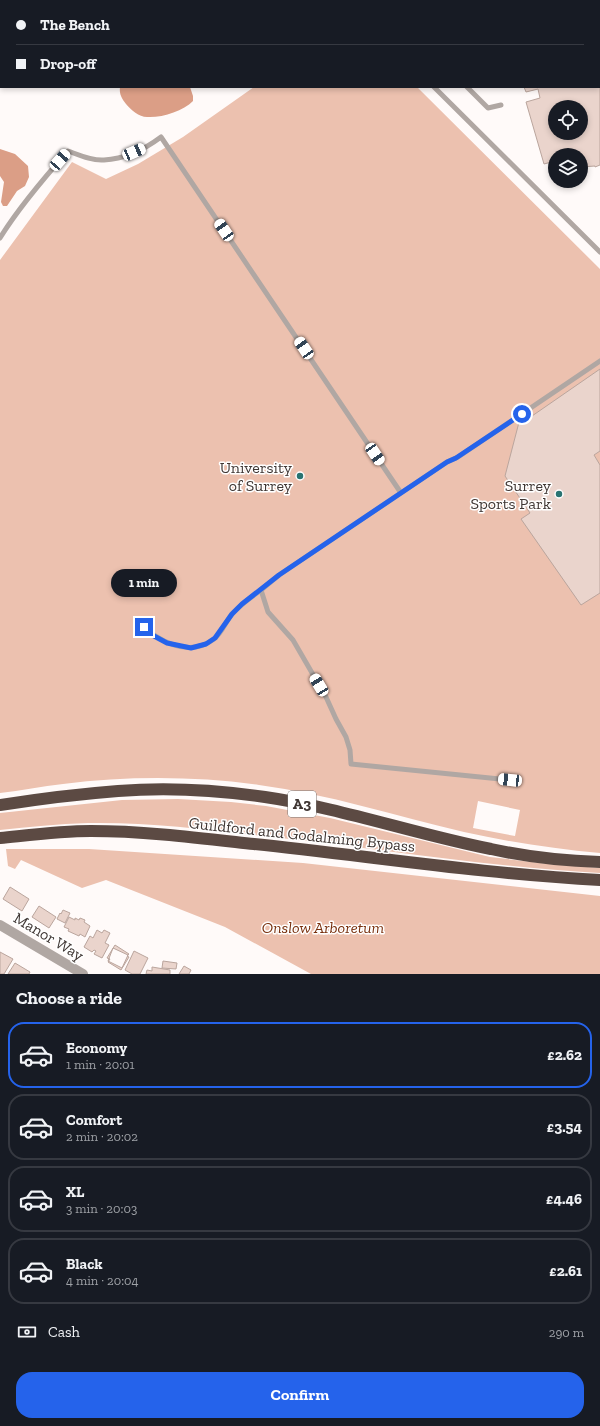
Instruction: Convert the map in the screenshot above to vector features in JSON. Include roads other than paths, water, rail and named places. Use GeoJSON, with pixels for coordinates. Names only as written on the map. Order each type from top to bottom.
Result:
{"type":"FeatureCollection","features":[{"type":"Feature","properties":{"kind":"highway","name":"Guildford and Godalming Bypass"},"geometry":{"type":"LineString","coordinates":[[0,805],[62,796],[119,791],[179,790],[232,793],[266,797],[326,809],[491,849],[550,858],[600,862]]}},
{"type":"Feature","properties":{"kind":"highway","name":"Guildford and Godalming Bypass"},"geometry":{"type":"LineString","coordinates":[[0,838],[47,833],[90,831],[150,834],[291,848],[538,876],[600,880]]}},
{"type":"Feature","properties":{"kind":"street","name":"Manor Way"},"geometry":{"type":"LineString","coordinates":[[0,925],[83,974]]}},
{"type":"Feature","properties":{"kind":"lane"},"geometry":{"type":"LineString","coordinates":[[330,0],[337,0]]}},
{"type":"Feature","properties":{"kind":"lane"},"geometry":{"type":"LineString","coordinates":[[435,88],[600,252]]}},
{"type":"Feature","properties":{"kind":"lane"},"geometry":{"type":"LineString","coordinates":[[468,88],[488,108],[501,105]]}},
{"type":"Feature","properties":{"kind":"lane"},"geometry":{"type":"LineString","coordinates":[[0,238],[44,178],[68,151],[86,158],[103,160],[117,158],[150,146],[161,138],[401,493]]}},
{"type":"Feature","properties":{"kind":"lane"},"geometry":{"type":"LineString","coordinates":[[137,621],[154,636],[167,643],[191,648],[206,644],[215,638],[232,614],[242,604],[279,575],[600,361]]}},
{"type":"Feature","properties":{"kind":"lane"},"geometry":{"type":"LineString","coordinates":[[261,590],[268,612],[293,640],[326,697],[346,737],[350,750],[351,764],[510,780]]}},
{"type":"Feature","properties":{"kind":"place","name":"University of Surrey"},"geometry":{"type":"Point","coordinates":[300,476]}},
{"type":"Feature","properties":{"kind":"place","name":"Surrey Sports Park"},"geometry":{"type":"Point","coordinates":[559,494]}},
{"type":"Feature","properties":{"kind":"park label","name":"Onslow Arboretum"},"geometry":{"type":"Point","coordinates":[323,927]}}]}
